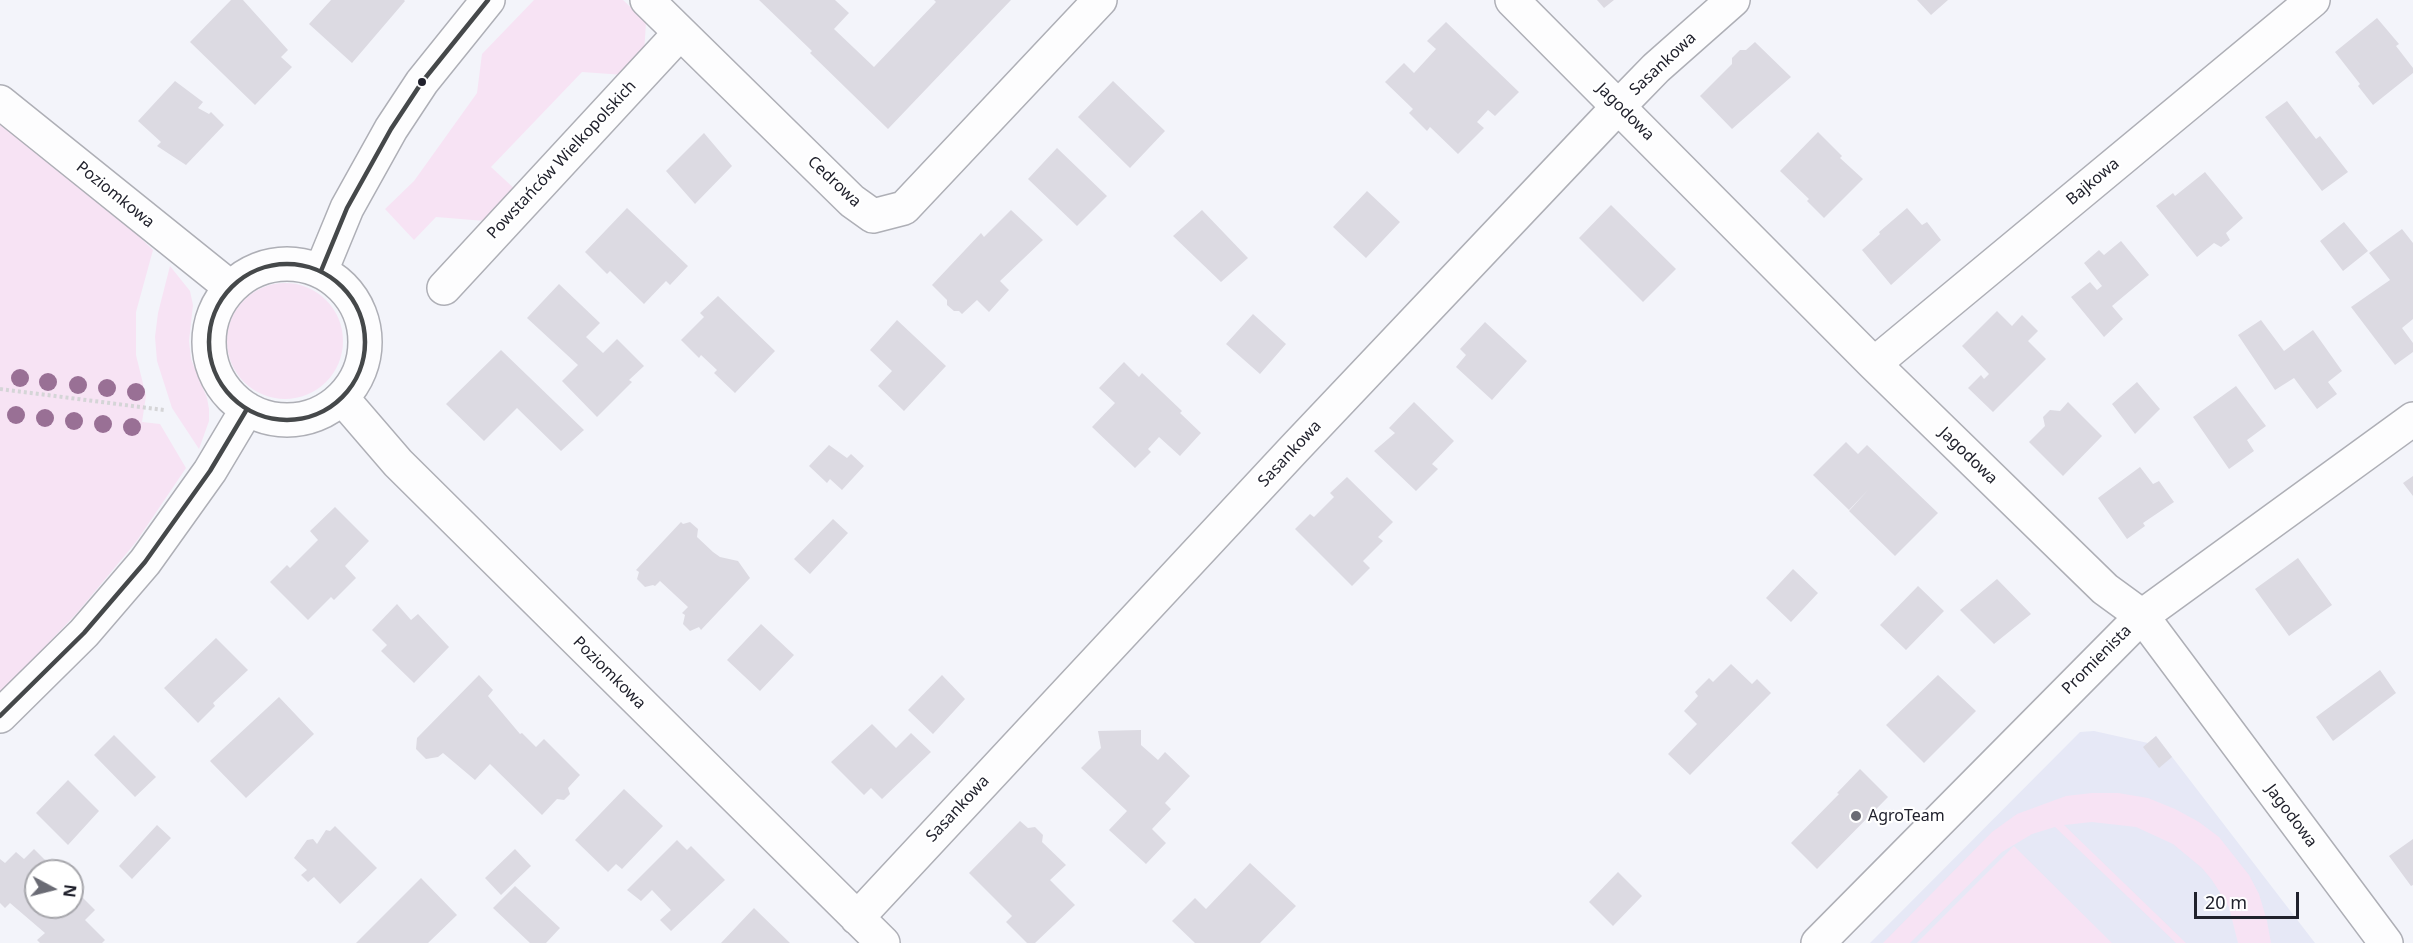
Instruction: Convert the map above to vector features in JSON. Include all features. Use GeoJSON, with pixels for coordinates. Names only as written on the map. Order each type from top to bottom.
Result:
{"type":"FeatureCollection","features":[{"type":"Feature","properties":{"kind":"street"},"geometry":{"type":"LineString","coordinates":[[321,271],[347,208],[391,129],[422,82],[488,0]]}},
{"type":"Feature","properties":{"kind":"street","name":"Cedrowa"},"geometry":{"type":"LineString","coordinates":[[647,0],[852,201],[873,216],[904,208],[1100,0]]}},
{"type":"Feature","properties":{"kind":"street","name":"Jagodowa"},"geometry":{"type":"LineString","coordinates":[[1512,0],[1874,364],[2105,589],[2142,616],[2386,943]]}},
{"type":"Feature","properties":{"kind":"street","name":"Sasankowa"},"geometry":{"type":"LineString","coordinates":[[857,918],[1302,441],[1619,106],[1656,68],[1733,0]]}},
{"type":"Feature","properties":{"kind":"street","name":"Bajkowa"},"geometry":{"type":"LineString","coordinates":[[1874,364],[2313,0]]}},
{"type":"Feature","properties":{"kind":"street","name":"Powstańców Wielkopolskich"},"geometry":{"type":"LineString","coordinates":[[444,288],[680,33]]}},
{"type":"Feature","properties":{"kind":"street","name":"Poziomkowa"},"geometry":{"type":"LineString","coordinates":[[0,102],[230,287]]}},
{"type":"Feature","properties":{"kind":"street"},"geometry":{"type":"LineString","coordinates":[[283,263],[303,264],[321,271],[342,285],[357,305],[365,329],[365,354],[357,378],[342,398],[326,410],[306,418],[286,421],[265,417],[246,409],[228,394],[216,374],[209,352],[210,328],[217,306],[230,287],[246,275],[263,267],[283,263]]}},
{"type":"Feature","properties":{"kind":"street","name":"Poziomkowa"},"geometry":{"type":"LineString","coordinates":[[342,398],[398,463],[883,943]]}},
{"type":"Feature","properties":{"kind":"street"},"geometry":{"type":"LineString","coordinates":[[0,716],[84,633],[145,562],[210,471],[246,409]]}},
{"type":"Feature","properties":{"kind":"street","name":"Promienista"},"geometry":{"type":"LineString","coordinates":[[1818,943],[2142,616],[2413,419]]}},
{"type":"Feature","properties":{"kind":"path"},"geometry":{"type":"LineString","coordinates":[[0,389],[164,410]]}},
{"type":"Feature","properties":{"kind":"shaded area"},"geometry":{"type":"Polygon","coordinates":[[[534,0],[623,0],[646,22],[644,54],[624,75],[582,72],[491,167],[517,191],[485,221],[436,217],[414,240],[385,209],[414,181],[477,93],[482,54],[534,0]]]}},
{"type":"Feature","properties":{"kind":"shaded area"},"geometry":{"type":"Polygon","coordinates":[[[0,121],[119,217],[153,250],[136,312],[136,355],[146,396],[142,422],[160,424],[186,468],[136,542],[77,613],[0,694],[0,121]]]}},
{"type":"Feature","properties":{"kind":"shaded area"},"geometry":{"type":"Polygon","coordinates":[[[170,266],[190,291],[193,305],[189,341],[191,359],[207,398],[209,409],[209,421],[199,449],[172,408],[157,361],[155,337],[158,313],[170,266]]]}},
{"type":"Feature","properties":{"kind":"shaded area"},"geometry":{"type":"Polygon","coordinates":[[[285,283],[307,287],[326,300],[339,319],[343,341],[339,363],[326,382],[307,395],[285,399],[263,395],[244,382],[231,363],[227,341],[231,319],[244,300],[263,287],[285,283]]]}},
{"type":"Feature","properties":{"kind":"shaded area"},"geometry":{"type":"Polygon","coordinates":[[[2094,731],[2148,743],[2156,736],[2315,943],[1870,943],[2080,732],[2094,731]]]}},
{"type":"Feature","properties":{"kind":"shaded area"},"geometry":{"type":"Polygon","coordinates":[[[2118,793],[2148,798],[2199,822],[2219,837],[2249,875],[2259,894],[2271,943],[2238,943],[2229,907],[2212,880],[2202,868],[2173,844],[2136,827],[2092,822],[2064,825],[2186,943],[2176,943],[2055,827],[2032,834],[2002,852],[1910,943],[1883,943],[1992,832],[2017,814],[2066,796],[2118,793]]]}},
{"type":"Feature","properties":{"kind":"shaded area"},"geometry":{"type":"Polygon","coordinates":[[[2014,846],[2112,943],[1917,943],[2014,846]]]}},
{"type":"Feature","properties":{"kind":"building"},"geometry":{"type":"Polygon","coordinates":[[[231,0],[243,0],[288,50],[281,57],[292,67],[255,105],[190,42],[231,0]]]}},
{"type":"Feature","properties":{"kind":"building"},"geometry":{"type":"Polygon","coordinates":[[[331,0],[405,1],[352,63],[309,24],[331,0]]]}},
{"type":"Feature","properties":{"kind":"building"},"geometry":{"type":"Polygon","coordinates":[[[759,0],[835,0],[849,13],[834,29],[874,67],[936,2],[934,0],[1011,0],[888,129],[759,0]]]}},
{"type":"Feature","properties":{"kind":"building"},"geometry":{"type":"Polygon","coordinates":[[[1597,0],[1614,0],[1604,8],[1597,0]]]}},
{"type":"Feature","properties":{"kind":"building"},"geometry":{"type":"Polygon","coordinates":[[[1917,0],[1948,0],[1931,15],[1917,0]]]}},
{"type":"Feature","properties":{"kind":"building"},"geometry":{"type":"Polygon","coordinates":[[[2377,18],[2399,44],[2396,46],[2413,68],[2413,73],[2373,105],[2335,52],[2377,18]]]}},
{"type":"Feature","properties":{"kind":"building"},"geometry":{"type":"Polygon","coordinates":[[[1446,22],[1519,92],[1495,116],[1488,110],[1477,122],[1484,128],[1458,154],[1430,127],[1427,131],[1409,113],[1413,109],[1385,82],[1404,63],[1414,73],[1436,49],[1427,41],[1446,22]]]}},
{"type":"Feature","properties":{"kind":"building"},"geometry":{"type":"Polygon","coordinates":[[[1755,42],[1791,77],[1732,129],[1700,96],[1732,64],[1732,58],[1740,50],[1746,50],[1755,42]]]}},
{"type":"Feature","properties":{"kind":"building"},"geometry":{"type":"Polygon","coordinates":[[[175,81],[203,102],[198,108],[209,114],[211,112],[224,125],[186,165],[157,146],[161,142],[138,121],[175,81]]]}},
{"type":"Feature","properties":{"kind":"building"},"geometry":{"type":"Polygon","coordinates":[[[1113,81],[1165,131],[1130,168],[1078,117],[1113,81]]]}},
{"type":"Feature","properties":{"kind":"building"},"geometry":{"type":"Polygon","coordinates":[[[2287,101],[2316,139],[2320,136],[2348,172],[2322,191],[2265,117],[2287,101]]]}},
{"type":"Feature","properties":{"kind":"building"},"geometry":{"type":"Polygon","coordinates":[[[1818,132],[1842,156],[1840,158],[1863,179],[1824,218],[1807,201],[1809,199],[1780,171],[1818,132]]]}},
{"type":"Feature","properties":{"kind":"building"},"geometry":{"type":"Polygon","coordinates":[[[704,133],[732,166],[695,204],[666,171],[704,133]]]}},
{"type":"Feature","properties":{"kind":"building"},"geometry":{"type":"Polygon","coordinates":[[[1057,148],[1107,196],[1077,226],[1028,179],[1057,148]]]}},
{"type":"Feature","properties":{"kind":"building"},"geometry":{"type":"Polygon","coordinates":[[[2205,172],[2243,218],[2226,233],[2230,240],[2221,247],[2214,243],[2197,257],[2156,206],[2173,193],[2175,196],[2205,172]]]}},
{"type":"Feature","properties":{"kind":"building"},"geometry":{"type":"Polygon","coordinates":[[[1367,191],[1400,222],[1366,258],[1333,227],[1367,191]]]}},
{"type":"Feature","properties":{"kind":"building"},"geometry":{"type":"Polygon","coordinates":[[[1611,205],[1676,269],[1643,302],[1579,238],[1611,205]]]}},
{"type":"Feature","properties":{"kind":"building"},"geometry":{"type":"Polygon","coordinates":[[[627,208],[688,266],[670,285],[666,281],[644,304],[610,271],[607,274],[585,252],[627,208]]]}},
{"type":"Feature","properties":{"kind":"building"},"geometry":{"type":"Polygon","coordinates":[[[1907,208],[1922,225],[1927,222],[1941,240],[1891,285],[1862,250],[1907,208]]]}},
{"type":"Feature","properties":{"kind":"building"},"geometry":{"type":"Polygon","coordinates":[[[1011,210],[1043,240],[1000,281],[1009,290],[989,312],[977,300],[962,314],[954,311],[932,285],[981,233],[984,237],[1011,210]]]}},
{"type":"Feature","properties":{"kind":"building"},"geometry":{"type":"Polygon","coordinates":[[[1202,210],[1248,258],[1221,282],[1173,236],[1202,210]]]}},
{"type":"Feature","properties":{"kind":"building"},"geometry":{"type":"Polygon","coordinates":[[[2344,222],[2368,251],[2343,271],[2320,241],[2344,222]]]}},
{"type":"Feature","properties":{"kind":"building"},"geometry":{"type":"Polygon","coordinates":[[[2402,229],[2413,243],[2413,319],[2402,328],[2413,343],[2413,352],[2395,365],[2351,307],[2390,280],[2369,253],[2402,229]]]}},
{"type":"Feature","properties":{"kind":"building"},"geometry":{"type":"Polygon","coordinates":[[[2121,241],[2149,275],[2112,306],[2123,319],[2104,337],[2071,297],[2090,282],[2097,290],[2102,286],[2084,263],[2099,250],[2104,255],[2121,241]]]}},
{"type":"Feature","properties":{"kind":"building"},"geometry":{"type":"Polygon","coordinates":[[[559,284],[600,323],[586,337],[603,353],[617,339],[644,366],[629,380],[632,382],[597,417],[562,381],[578,365],[527,318],[559,284]]]}},
{"type":"Feature","properties":{"kind":"building"},"geometry":{"type":"Polygon","coordinates":[[[718,296],[775,351],[735,393],[714,373],[717,370],[701,355],[699,358],[681,340],[704,317],[700,313],[718,296]]]}},
{"type":"Feature","properties":{"kind":"building"},"geometry":{"type":"Polygon","coordinates":[[[1997,311],[2012,326],[2022,315],[2038,331],[2028,341],[2046,359],[1993,412],[1968,388],[1981,375],[1984,379],[1989,374],[1962,346],[1997,311]]]}},
{"type":"Feature","properties":{"kind":"building"},"geometry":{"type":"Polygon","coordinates":[[[1253,314],[1286,344],[1260,374],[1226,344],[1253,314]]]}},
{"type":"Feature","properties":{"kind":"building"},"geometry":{"type":"Polygon","coordinates":[[[897,320],[946,366],[904,411],[878,386],[892,371],[870,350],[897,320]]]}},
{"type":"Feature","properties":{"kind":"building"},"geometry":{"type":"Polygon","coordinates":[[[2261,320],[2284,351],[2313,330],[2342,371],[2328,382],[2337,394],[2317,409],[2294,378],[2275,390],[2238,335],[2261,320]]]}},
{"type":"Feature","properties":{"kind":"building"},"geometry":{"type":"Polygon","coordinates":[[[1485,322],[1527,361],[1492,400],[1456,367],[1466,355],[1460,349],[1485,322]]]}},
{"type":"Feature","properties":{"kind":"building"},"geometry":{"type":"Polygon","coordinates":[[[501,350],[584,430],[561,451],[517,408],[484,441],[446,404],[501,350]]]}},
{"type":"Feature","properties":{"kind":"building"},"geometry":{"type":"Polygon","coordinates":[[[1124,362],[1139,377],[1142,373],[1182,411],[1180,413],[1201,433],[1180,456],[1159,437],[1148,449],[1151,452],[1135,468],[1092,427],[1115,403],[1099,388],[1124,362]]]}},
{"type":"Feature","properties":{"kind":"building"},"geometry":{"type":"Polygon","coordinates":[[[2137,382],[2160,409],[2135,434],[2112,404],[2137,382]]]}},
{"type":"Feature","properties":{"kind":"building"},"geometry":{"type":"Polygon","coordinates":[[[2236,386],[2266,426],[2247,440],[2254,451],[2229,469],[2193,417],[2236,386]]]}},
{"type":"Feature","properties":{"kind":"building"},"geometry":{"type":"Polygon","coordinates":[[[1414,402],[1454,441],[1432,464],[1438,469],[1416,491],[1374,451],[1395,433],[1389,428],[1414,402]]]}},
{"type":"Feature","properties":{"kind":"building"},"geometry":{"type":"Polygon","coordinates":[[[2068,402],[2102,436],[2063,476],[2029,442],[2045,426],[2043,417],[2050,410],[2060,411],[2068,402]]]}},
{"type":"Feature","properties":{"kind":"building"},"geometry":{"type":"Polygon","coordinates":[[[1846,442],[1858,454],[1867,445],[1938,513],[1895,556],[1849,511],[1868,490],[1849,510],[1813,475],[1846,442]]]}},
{"type":"Feature","properties":{"kind":"building"},"geometry":{"type":"Polygon","coordinates":[[[829,445],[847,458],[851,454],[864,466],[842,490],[830,479],[827,483],[809,466],[829,445]]]}},
{"type":"Feature","properties":{"kind":"building"},"geometry":{"type":"Polygon","coordinates":[[[2140,467],[2153,484],[2159,481],[2174,502],[2143,523],[2145,526],[2127,539],[2098,498],[2140,467]]]}},
{"type":"Feature","properties":{"kind":"building"},"geometry":{"type":"Polygon","coordinates":[[[2413,476],[2413,496],[2403,483],[2413,476]]]}},
{"type":"Feature","properties":{"kind":"building"},"geometry":{"type":"Polygon","coordinates":[[[1347,477],[1393,522],[1378,537],[1383,541],[1363,561],[1370,568],[1352,586],[1295,529],[1310,514],[1314,517],[1334,497],[1330,493],[1347,477]]]}},
{"type":"Feature","properties":{"kind":"building"},"geometry":{"type":"Polygon","coordinates":[[[335,507],[369,541],[345,566],[356,578],[334,600],[331,597],[308,620],[270,582],[287,565],[290,568],[318,540],[310,531],[335,507]]]}},
{"type":"Feature","properties":{"kind":"building"},"geometry":{"type":"Polygon","coordinates":[[[833,519],[848,533],[810,574],[794,559],[833,519]]]}},
{"type":"Feature","properties":{"kind":"building"},"geometry":{"type":"Polygon","coordinates":[[[681,522],[683,524],[690,522],[698,529],[697,537],[713,552],[720,557],[738,561],[750,578],[701,630],[699,627],[690,631],[683,624],[685,615],[682,613],[688,607],[660,581],[655,586],[645,587],[637,579],[639,572],[636,570],[681,522]]]}},
{"type":"Feature","properties":{"kind":"building"},"geometry":{"type":"Polygon","coordinates":[[[2298,558],[2332,605],[2289,636],[2255,589],[2298,558]]]}},
{"type":"Feature","properties":{"kind":"building"},"geometry":{"type":"Polygon","coordinates":[[[1793,569],[1818,593],[1791,622],[1766,598],[1793,569]]]}},
{"type":"Feature","properties":{"kind":"building"},"geometry":{"type":"Polygon","coordinates":[[[1997,579],[2031,614],[1994,644],[1960,610],[1997,579]]]}},
{"type":"Feature","properties":{"kind":"building"},"geometry":{"type":"Polygon","coordinates":[[[1918,586],[1944,611],[1906,650],[1880,625],[1918,586]]]}},
{"type":"Feature","properties":{"kind":"building"},"geometry":{"type":"Polygon","coordinates":[[[397,604],[411,620],[418,614],[449,647],[414,683],[381,651],[387,645],[372,630],[397,604]]]}},
{"type":"Feature","properties":{"kind":"building"},"geometry":{"type":"Polygon","coordinates":[[[761,624],[794,655],[760,691],[727,660],[761,624]]]}},
{"type":"Feature","properties":{"kind":"building"},"geometry":{"type":"Polygon","coordinates":[[[216,638],[248,670],[213,703],[215,706],[198,723],[164,688],[216,638]]]}},
{"type":"Feature","properties":{"kind":"building"},"geometry":{"type":"Polygon","coordinates":[[[1731,664],[1752,684],[1757,679],[1771,693],[1690,775],[1668,754],[1697,724],[1684,711],[1698,696],[1695,692],[1709,678],[1713,682],[1731,664]]]}},
{"type":"Feature","properties":{"kind":"building"},"geometry":{"type":"Polygon","coordinates":[[[2380,670],[2396,693],[2333,741],[2316,717],[2380,670]]]}},
{"type":"Feature","properties":{"kind":"building"},"geometry":{"type":"Polygon","coordinates":[[[479,675],[493,690],[488,696],[520,734],[522,733],[536,747],[544,739],[580,775],[568,788],[570,794],[564,800],[557,799],[542,815],[490,764],[475,780],[443,753],[438,757],[426,759],[416,749],[417,738],[479,675]]]}},
{"type":"Feature","properties":{"kind":"building"},"geometry":{"type":"Polygon","coordinates":[[[942,675],[965,699],[933,734],[908,710],[942,675]]]}},
{"type":"Feature","properties":{"kind":"building"},"geometry":{"type":"Polygon","coordinates":[[[1938,675],[1976,711],[1924,763],[1886,725],[1938,675]]]}},
{"type":"Feature","properties":{"kind":"building"},"geometry":{"type":"Polygon","coordinates":[[[279,697],[314,734],[246,798],[210,761],[279,697]]]}},
{"type":"Feature","properties":{"kind":"building"},"geometry":{"type":"Polygon","coordinates":[[[872,724],[896,748],[911,733],[931,752],[882,799],[871,788],[864,795],[831,762],[872,724]]]}},
{"type":"Feature","properties":{"kind":"building"},"geometry":{"type":"Polygon","coordinates":[[[1141,730],[1141,745],[1158,760],[1165,752],[1190,776],[1165,803],[1171,809],[1152,829],[1166,843],[1146,864],[1109,830],[1127,811],[1081,768],[1101,748],[1098,731],[1141,730]]]}},
{"type":"Feature","properties":{"kind":"building"},"geometry":{"type":"Polygon","coordinates":[[[114,735],[156,777],[135,797],[94,755],[114,735]]]}},
{"type":"Feature","properties":{"kind":"building"},"geometry":{"type":"Polygon","coordinates":[[[2156,736],[2172,757],[2159,768],[2143,747],[2156,736]]]}},
{"type":"Feature","properties":{"kind":"building"},"geometry":{"type":"Polygon","coordinates":[[[1860,769],[1888,797],[1817,869],[1791,843],[1860,769]]]}},
{"type":"Feature","properties":{"kind":"building"},"geometry":{"type":"Polygon","coordinates":[[[68,780],[99,811],[68,845],[36,813],[68,780]]]}},
{"type":"Feature","properties":{"kind":"building"},"geometry":{"type":"Polygon","coordinates":[[[624,789],[663,826],[622,869],[616,864],[608,872],[575,840],[624,789]]]}},
{"type":"Feature","properties":{"kind":"building"},"geometry":{"type":"Polygon","coordinates":[[[1020,821],[1028,828],[1035,827],[1043,835],[1042,842],[1066,865],[1050,880],[1075,905],[1035,943],[1027,943],[1006,922],[1012,916],[969,873],[1020,821]]]}},
{"type":"Feature","properties":{"kind":"building"},"geometry":{"type":"Polygon","coordinates":[[[157,825],[171,838],[132,879],[119,866],[157,825]]]}},
{"type":"Feature","properties":{"kind":"building"},"geometry":{"type":"Polygon","coordinates":[[[335,826],[377,868],[340,904],[314,877],[308,882],[301,875],[307,870],[294,858],[307,840],[313,839],[317,844],[326,830],[330,831],[335,826]]]}},
{"type":"Feature","properties":{"kind":"building"},"geometry":{"type":"Polygon","coordinates":[[[2413,839],[2413,885],[2411,886],[2389,856],[2413,839]]]}},
{"type":"Feature","properties":{"kind":"building"},"geometry":{"type":"Polygon","coordinates":[[[677,840],[687,850],[691,846],[725,880],[671,931],[660,920],[671,910],[652,890],[641,901],[627,890],[677,840]]]}},
{"type":"Feature","properties":{"kind":"building"},"geometry":{"type":"Polygon","coordinates":[[[34,849],[44,859],[24,859],[34,849]]]}},
{"type":"Feature","properties":{"kind":"building"},"geometry":{"type":"Polygon","coordinates":[[[515,849],[531,866],[501,895],[485,878],[515,849]]]}},
{"type":"Feature","properties":{"kind":"building"},"geometry":{"type":"Polygon","coordinates":[[[16,852],[24,859],[24,915],[10,903],[5,908],[0,903],[0,859],[5,863],[16,852]]]}},
{"type":"Feature","properties":{"kind":"building"},"geometry":{"type":"Polygon","coordinates":[[[1250,863],[1296,906],[1260,943],[1195,943],[1172,921],[1195,898],[1206,909],[1250,863]]]}},
{"type":"Feature","properties":{"kind":"building"},"geometry":{"type":"Polygon","coordinates":[[[1618,872],[1642,896],[1613,926],[1589,902],[1618,872]]]}},
{"type":"Feature","properties":{"kind":"building"},"geometry":{"type":"Polygon","coordinates":[[[421,878],[457,915],[428,943],[356,943],[421,878]]]}},
{"type":"Feature","properties":{"kind":"building"},"geometry":{"type":"Polygon","coordinates":[[[515,886],[560,928],[546,943],[530,943],[493,908],[515,886]]]}},
{"type":"Feature","properties":{"kind":"building"},"geometry":{"type":"Polygon","coordinates":[[[84,899],[95,910],[85,920],[105,940],[102,943],[40,943],[37,940],[45,933],[29,919],[84,919],[84,899]]]}},
{"type":"Feature","properties":{"kind":"building"},"geometry":{"type":"Polygon","coordinates":[[[754,908],[790,943],[721,943],[754,908]]]}},
{"type":"Feature","properties":{"kind":"transit line"},"geometry":{"type":"LineString","coordinates":[[321,271],[347,208],[391,129],[422,82],[488,0]]}},
{"type":"Feature","properties":{"kind":"transit line"},"geometry":{"type":"LineString","coordinates":[[287,264],[302,265],[317,270],[342,287],[359,312],[364,327],[365,342],[364,357],[359,372],[342,397],[317,414],[302,419],[287,420],[272,419],[257,414],[232,397],[215,372],[210,357],[209,342],[210,327],[215,312],[232,287],[257,270],[272,265],[287,264]]}},
{"type":"Feature","properties":{"kind":"transit line"},"geometry":{"type":"LineString","coordinates":[[0,716],[84,633],[145,562],[210,471],[247,409]]}},
{"type":"Feature","properties":{"kind":"place","name":"AgroTeam"},"geometry":{"type":"Point","coordinates":[1856,816]}}]}
